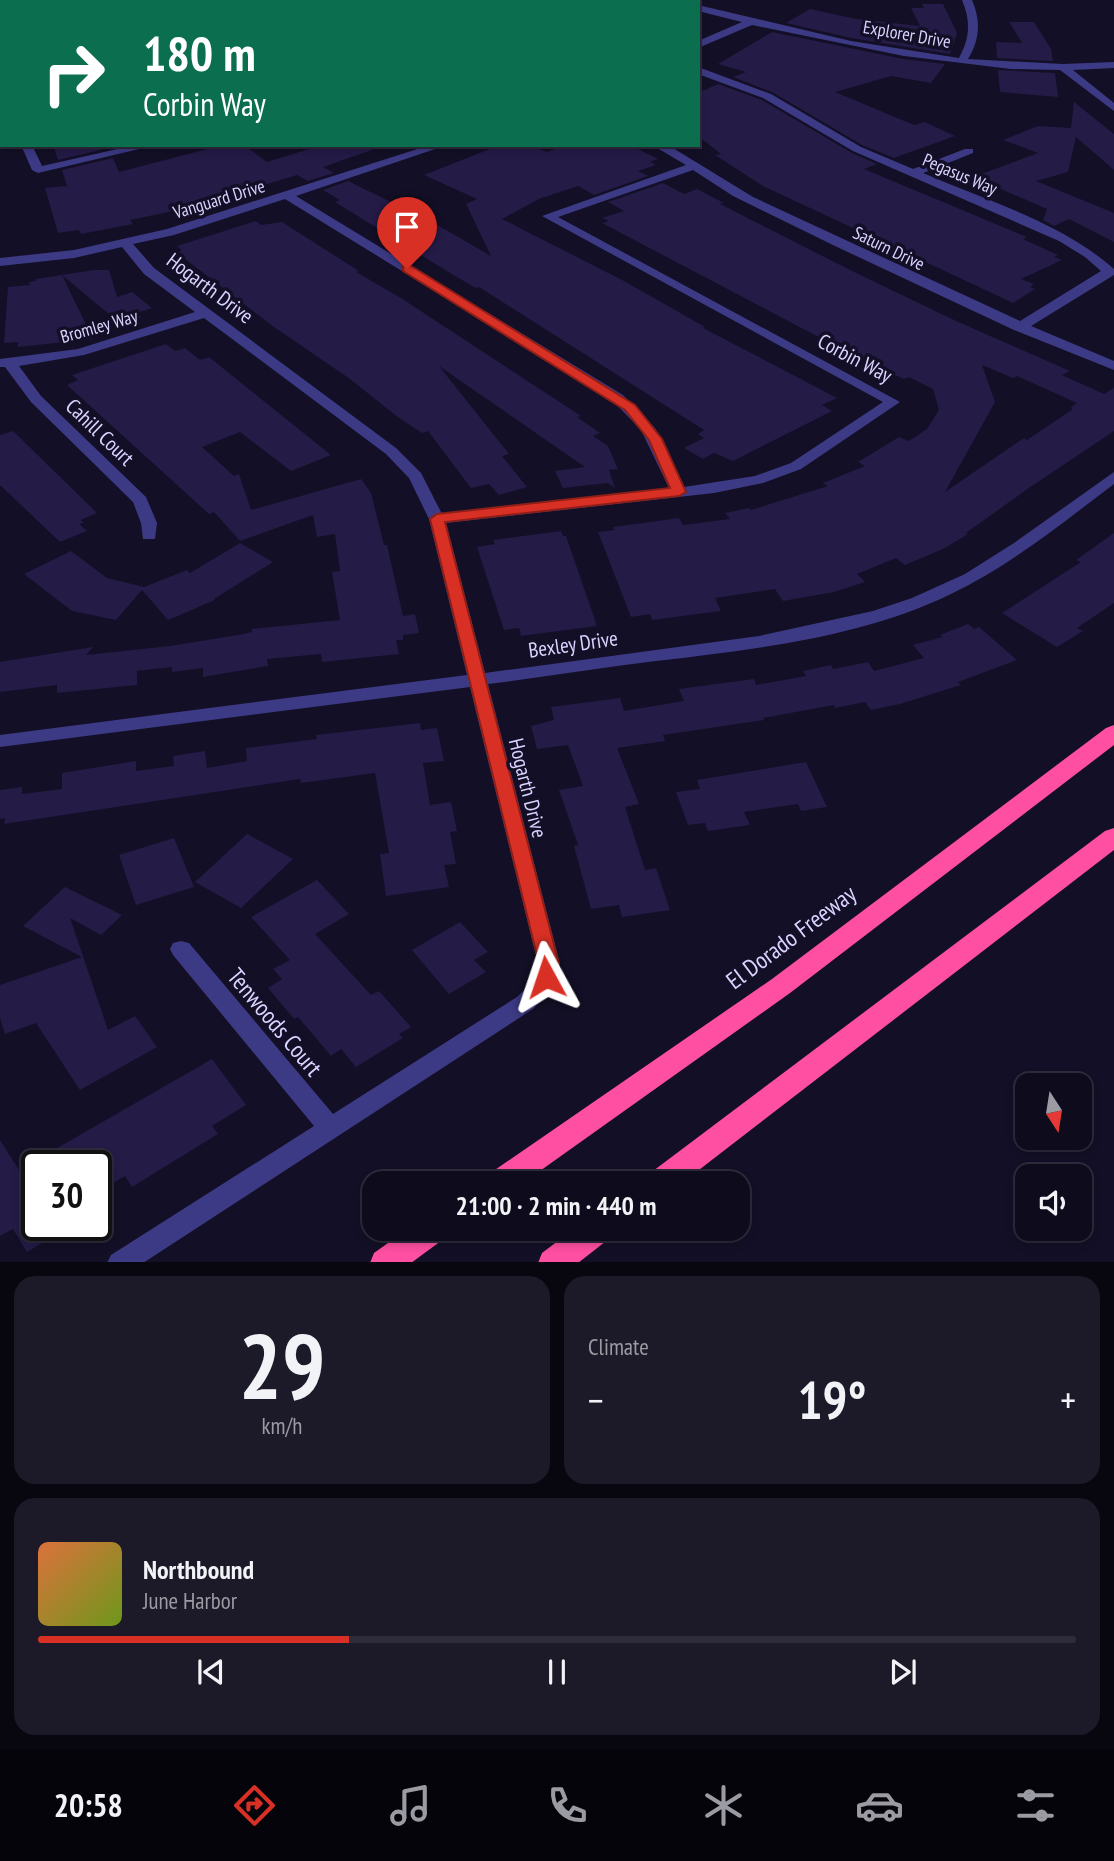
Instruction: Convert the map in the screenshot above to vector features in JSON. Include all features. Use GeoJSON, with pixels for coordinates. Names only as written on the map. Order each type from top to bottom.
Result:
{"type":"FeatureCollection","features":[{"type":"Feature","properties":{"kind":"highway","name":"El Dorado Freeway"},"geometry":{"type":"LineString","coordinates":[[516,1171],[781,986],[1114,733]]}},
{"type":"Feature","properties":{"kind":"highway"},"geometry":{"type":"LineString","coordinates":[[675,1171],[1114,837]]}},
{"type":"Feature","properties":{"kind":"highway"},"geometry":{"type":"LineString","coordinates":[[385,1262],[415,1241]]}},
{"type":"Feature","properties":{"kind":"highway"},"geometry":{"type":"LineString","coordinates":[[553,1262],[581,1241]]}},
{"type":"Feature","properties":{"kind":"street"},"geometry":{"type":"LineString","coordinates":[[962,61],[969,50],[974,30],[974,20],[967,0]]}},
{"type":"Feature","properties":{"kind":"street","name":"Explorer Drive"},"geometry":{"type":"LineString","coordinates":[[700,8],[852,43],[962,61],[1065,68],[1114,65]]}},
{"type":"Feature","properties":{"kind":"street"},"geometry":{"type":"LineString","coordinates":[[700,44],[752,21]]}},
{"type":"Feature","properties":{"kind":"street"},"geometry":{"type":"LineString","coordinates":[[1065,68],[1114,108]]}},
{"type":"Feature","properties":{"kind":"street","name":"Pegasus Way"},"geometry":{"type":"LineString","coordinates":[[700,71],[767,96],[836,138],[1063,238],[1089,254],[1109,272],[1019,327]]}},
{"type":"Feature","properties":{"kind":"street"},"geometry":{"type":"LineString","coordinates":[[27,147],[38,170],[142,147]]}},
{"type":"Feature","properties":{"kind":"street","name":"Saturn Drive"},"geometry":{"type":"LineString","coordinates":[[662,147],[678,154],[732,192],[1019,327],[1114,366]]}},
{"type":"Feature","properties":{"kind":"street","name":"Vanguard Drive"},"geometry":{"type":"LineString","coordinates":[[0,262],[74,254],[126,243],[288,196],[423,148]]}},
{"type":"Feature","properties":{"kind":"street"},"geometry":{"type":"LineString","coordinates":[[913,173],[969,151]]}},
{"type":"Feature","properties":{"kind":"street","name":"Corbin Way"},"geometry":{"type":"LineString","coordinates":[[437,519],[737,485],[778,473],[812,457],[893,402],[548,216],[694,166]]}},
{"type":"Feature","properties":{"kind":"street"},"geometry":{"type":"LineString","coordinates":[[288,196],[618,398],[648,428],[679,492]]}},
{"type":"Feature","properties":{"kind":"street","name":"Hogarth Drive"},"geometry":{"type":"LineString","coordinates":[[120,1262],[525,1003],[546,977],[549,964],[437,519],[421,483],[391,451],[149,271],[126,243]]}},
{"type":"Feature","properties":{"kind":"street","name":"Bromley Way"},"geometry":{"type":"LineString","coordinates":[[5,363],[48,359],[93,350],[205,313]]}},
{"type":"Feature","properties":{"kind":"street","name":"Cahill Court"},"geometry":{"type":"LineString","coordinates":[[5,363],[36,399],[140,499],[149,523],[149,536]]}},
{"type":"Feature","properties":{"kind":"street","name":"Bexley Drive"},"geometry":{"type":"LineString","coordinates":[[0,741],[478,681],[791,636],[870,618],[918,602],[997,563],[1114,477]]}},
{"type":"Feature","properties":{"kind":"street","name":"Tenwoods Court"},"geometry":{"type":"LineString","coordinates":[[181,949],[330,1128]]}},
{"type":"Feature","properties":{"kind":"building"},"geometry":{"type":"Polygon","coordinates":[[[922,4],[943,4],[957,33],[950,54],[851,38],[786,23],[810,9],[856,19],[920,26],[911,8],[924,8],[922,4]]]}},
{"type":"Feature","properties":{"kind":"building"},"geometry":{"type":"Polygon","coordinates":[[[1009,22],[1034,22],[1051,49],[1053,61],[997,58],[996,42],[1022,43],[1009,22]]]}},
{"type":"Feature","properties":{"kind":"building"},"geometry":{"type":"Polygon","coordinates":[[[772,32],[903,59],[945,64],[931,83],[891,76],[835,92],[914,125],[925,122],[955,136],[894,158],[862,145],[772,92],[733,77],[746,72],[718,64],[772,32]]]}},
{"type":"Feature","properties":{"kind":"building"},"geometry":{"type":"Polygon","coordinates":[[[998,70],[1055,73],[1058,97],[1000,92],[998,70]]]}},
{"type":"Feature","properties":{"kind":"building"},"geometry":{"type":"Polygon","coordinates":[[[718,84],[762,100],[852,153],[877,164],[864,169],[1027,237],[1023,239],[1058,255],[1054,257],[1062,260],[1021,279],[1034,284],[1030,287],[1035,289],[1013,303],[763,186],[715,155],[721,154],[700,138],[700,92],[718,84]]]}},
{"type":"Feature","properties":{"kind":"building"},"geometry":{"type":"Polygon","coordinates":[[[1074,102],[1114,134],[1114,170],[1076,137],[1068,172],[1036,181],[1114,213],[1114,242],[1069,219],[1054,226],[1043,220],[1047,209],[973,177],[1038,153],[1003,140],[1038,126],[1071,128],[1074,102]]]}},
{"type":"Feature","properties":{"kind":"building"},"geometry":{"type":"Polygon","coordinates":[[[54,147],[109,148],[58,160],[54,147]]]}},
{"type":"Feature","properties":{"kind":"building"},"geometry":{"type":"Polygon","coordinates":[[[215,147],[247,147],[267,162],[316,147],[371,147],[372,150],[323,167],[334,173],[308,181],[297,175],[224,197],[227,200],[130,220],[133,224],[81,234],[79,230],[58,233],[45,188],[67,186],[62,170],[113,158],[119,172],[215,147]]]}},
{"type":"Feature","properties":{"kind":"building"},"geometry":{"type":"Polygon","coordinates":[[[495,147],[534,147],[547,152],[560,147],[634,147],[658,159],[650,162],[656,165],[638,171],[648,176],[594,195],[578,186],[539,199],[502,219],[624,281],[705,327],[703,328],[837,398],[822,405],[832,411],[733,461],[714,453],[703,459],[684,448],[704,438],[698,434],[704,430],[479,287],[476,288],[455,276],[335,202],[340,200],[323,190],[348,181],[397,205],[401,204],[491,256],[466,204],[477,199],[424,175],[495,147]]]}},
{"type":"Feature","properties":{"kind":"building"},"geometry":{"type":"Polygon","coordinates":[[[663,183],[684,194],[697,189],[724,203],[720,204],[848,269],[1070,371],[1062,375],[1104,394],[1114,388],[1114,431],[1026,490],[966,533],[968,534],[943,549],[905,565],[896,558],[857,574],[865,582],[834,592],[783,601],[775,589],[715,598],[721,611],[652,620],[650,614],[631,617],[598,532],[614,530],[613,527],[679,518],[683,525],[730,519],[725,513],[749,508],[751,510],[828,486],[823,483],[865,466],[858,462],[899,437],[909,441],[927,429],[939,410],[933,389],[909,377],[904,379],[872,365],[602,223],[609,221],[602,218],[624,211],[608,202],[663,183]],[[982,365],[995,402],[945,492],[1024,438],[1027,440],[1073,409],[1070,408],[1077,403],[1017,376],[1013,378],[982,365]]]}},
{"type":"Feature","properties":{"kind":"building"},"geometry":{"type":"Polygon","coordinates":[[[256,221],[261,225],[282,222],[581,416],[577,417],[600,433],[593,436],[608,446],[618,469],[609,470],[615,488],[608,483],[563,488],[555,471],[585,467],[439,366],[509,454],[502,456],[527,487],[499,495],[489,484],[471,488],[428,431],[422,433],[399,418],[176,252],[182,250],[177,246],[256,221]]]}},
{"type":"Feature","properties":{"kind":"building"},"geometry":{"type":"Polygon","coordinates":[[[94,270],[109,270],[117,297],[132,292],[152,308],[137,313],[142,317],[125,323],[127,329],[62,275],[93,339],[18,347],[18,342],[4,343],[8,287],[30,285],[29,282],[36,279],[94,270]]]}},
{"type":"Feature","properties":{"kind":"building"},"geometry":{"type":"Polygon","coordinates":[[[166,344],[175,351],[185,348],[200,360],[209,357],[331,455],[291,471],[240,432],[202,447],[234,476],[239,474],[251,510],[361,479],[371,493],[384,545],[387,545],[403,616],[415,614],[419,633],[403,635],[403,640],[396,640],[399,654],[322,662],[321,654],[267,659],[268,666],[203,677],[203,668],[172,672],[172,667],[137,671],[137,685],[57,693],[57,685],[0,692],[0,662],[93,647],[86,655],[170,646],[238,635],[252,632],[252,629],[340,620],[332,572],[340,571],[335,534],[317,537],[313,515],[240,541],[214,512],[209,514],[67,385],[78,380],[72,375],[166,344]]]}},
{"type":"Feature","properties":{"kind":"building"},"geometry":{"type":"Polygon","coordinates":[[[13,431],[97,513],[81,520],[84,523],[79,524],[87,531],[60,542],[0,485],[0,435],[13,431]]]}},
{"type":"Feature","properties":{"kind":"building"},"geometry":{"type":"Polygon","coordinates":[[[561,531],[563,536],[566,536],[597,626],[521,636],[519,628],[504,630],[477,547],[495,544],[493,540],[561,531]]]}},
{"type":"Feature","properties":{"kind":"building"},"geometry":{"type":"Polygon","coordinates":[[[1114,533],[1114,603],[1077,628],[1083,631],[1057,647],[1002,613],[1081,562],[1076,560],[1114,533]]]}},
{"type":"Feature","properties":{"kind":"building"},"geometry":{"type":"Polygon","coordinates":[[[240,543],[273,562],[215,600],[168,620],[142,590],[116,620],[72,611],[24,574],[71,551],[107,578],[144,587],[187,570],[190,573],[240,543]]]}},
{"type":"Feature","properties":{"kind":"building"},"geometry":{"type":"Polygon","coordinates":[[[968,624],[974,629],[979,627],[1017,660],[958,682],[961,685],[900,704],[871,710],[865,702],[835,708],[834,705],[763,718],[764,720],[663,735],[665,741],[617,748],[639,804],[625,807],[645,870],[656,868],[670,910],[622,917],[619,905],[591,909],[574,846],[578,845],[559,790],[583,786],[568,745],[537,749],[531,726],[554,720],[551,707],[620,698],[624,711],[684,701],[679,689],[754,679],[756,685],[806,676],[803,671],[831,665],[833,669],[868,662],[874,671],[924,658],[913,645],[943,637],[940,635],[968,624]]]}},
{"type":"Feature","properties":{"kind":"building"},"geometry":{"type":"Polygon","coordinates":[[[420,723],[421,730],[437,728],[444,761],[423,763],[430,805],[451,802],[457,831],[450,832],[456,864],[444,865],[449,887],[386,896],[380,854],[389,853],[375,773],[301,783],[300,779],[4,824],[5,818],[0,819],[0,790],[22,787],[22,794],[62,789],[62,773],[136,761],[136,771],[174,766],[173,756],[205,751],[207,768],[247,761],[246,748],[317,739],[316,735],[420,723]]]}},
{"type":"Feature","properties":{"kind":"building"},"geometry":{"type":"Polygon","coordinates":[[[806,762],[827,807],[801,811],[798,804],[744,812],[750,825],[708,831],[705,823],[688,825],[676,792],[700,789],[697,780],[806,762]]]}},
{"type":"Feature","properties":{"kind":"building"},"geometry":{"type":"Polygon","coordinates":[[[247,834],[293,859],[241,908],[195,882],[247,834]]]}},
{"type":"Feature","properties":{"kind":"building"},"geometry":{"type":"Polygon","coordinates":[[[174,838],[194,887],[136,905],[119,855],[174,838]]]}},
{"type":"Feature","properties":{"kind":"building"},"geometry":{"type":"Polygon","coordinates":[[[317,880],[349,914],[315,934],[371,995],[379,991],[411,1027],[399,1034],[403,1038],[356,1067],[341,1049],[331,1056],[298,1017],[294,1019],[268,988],[282,979],[273,969],[290,960],[251,917],[317,880]]]}},
{"type":"Feature","properties":{"kind":"building"},"geometry":{"type":"Polygon","coordinates":[[[65,887],[122,915],[101,935],[70,918],[108,1030],[135,1016],[157,1047],[80,1090],[36,1023],[5,1034],[0,1018],[0,985],[82,957],[23,926],[65,887]]]}},
{"type":"Feature","properties":{"kind":"building"},"geometry":{"type":"Polygon","coordinates":[[[460,922],[488,952],[474,960],[486,972],[449,994],[412,950],[460,922]]]}},
{"type":"Feature","properties":{"kind":"building"},"geometry":{"type":"Polygon","coordinates":[[[212,1059],[246,1105],[212,1126],[218,1134],[132,1187],[125,1176],[112,1184],[112,1150],[54,1150],[212,1059]]]}},
{"type":"Feature","properties":{"kind":"building"},"geometry":{"type":"Polygon","coordinates":[[[0,1140],[19,1170],[21,1169],[21,1241],[45,1241],[27,1252],[13,1229],[0,1236],[0,1140]]]}},
{"type":"Feature","properties":{"kind":"route"},"geometry":{"type":"LineString","coordinates":[[407,269],[618,398],[648,428],[679,492],[437,519],[549,964],[546,977]]}}]}
